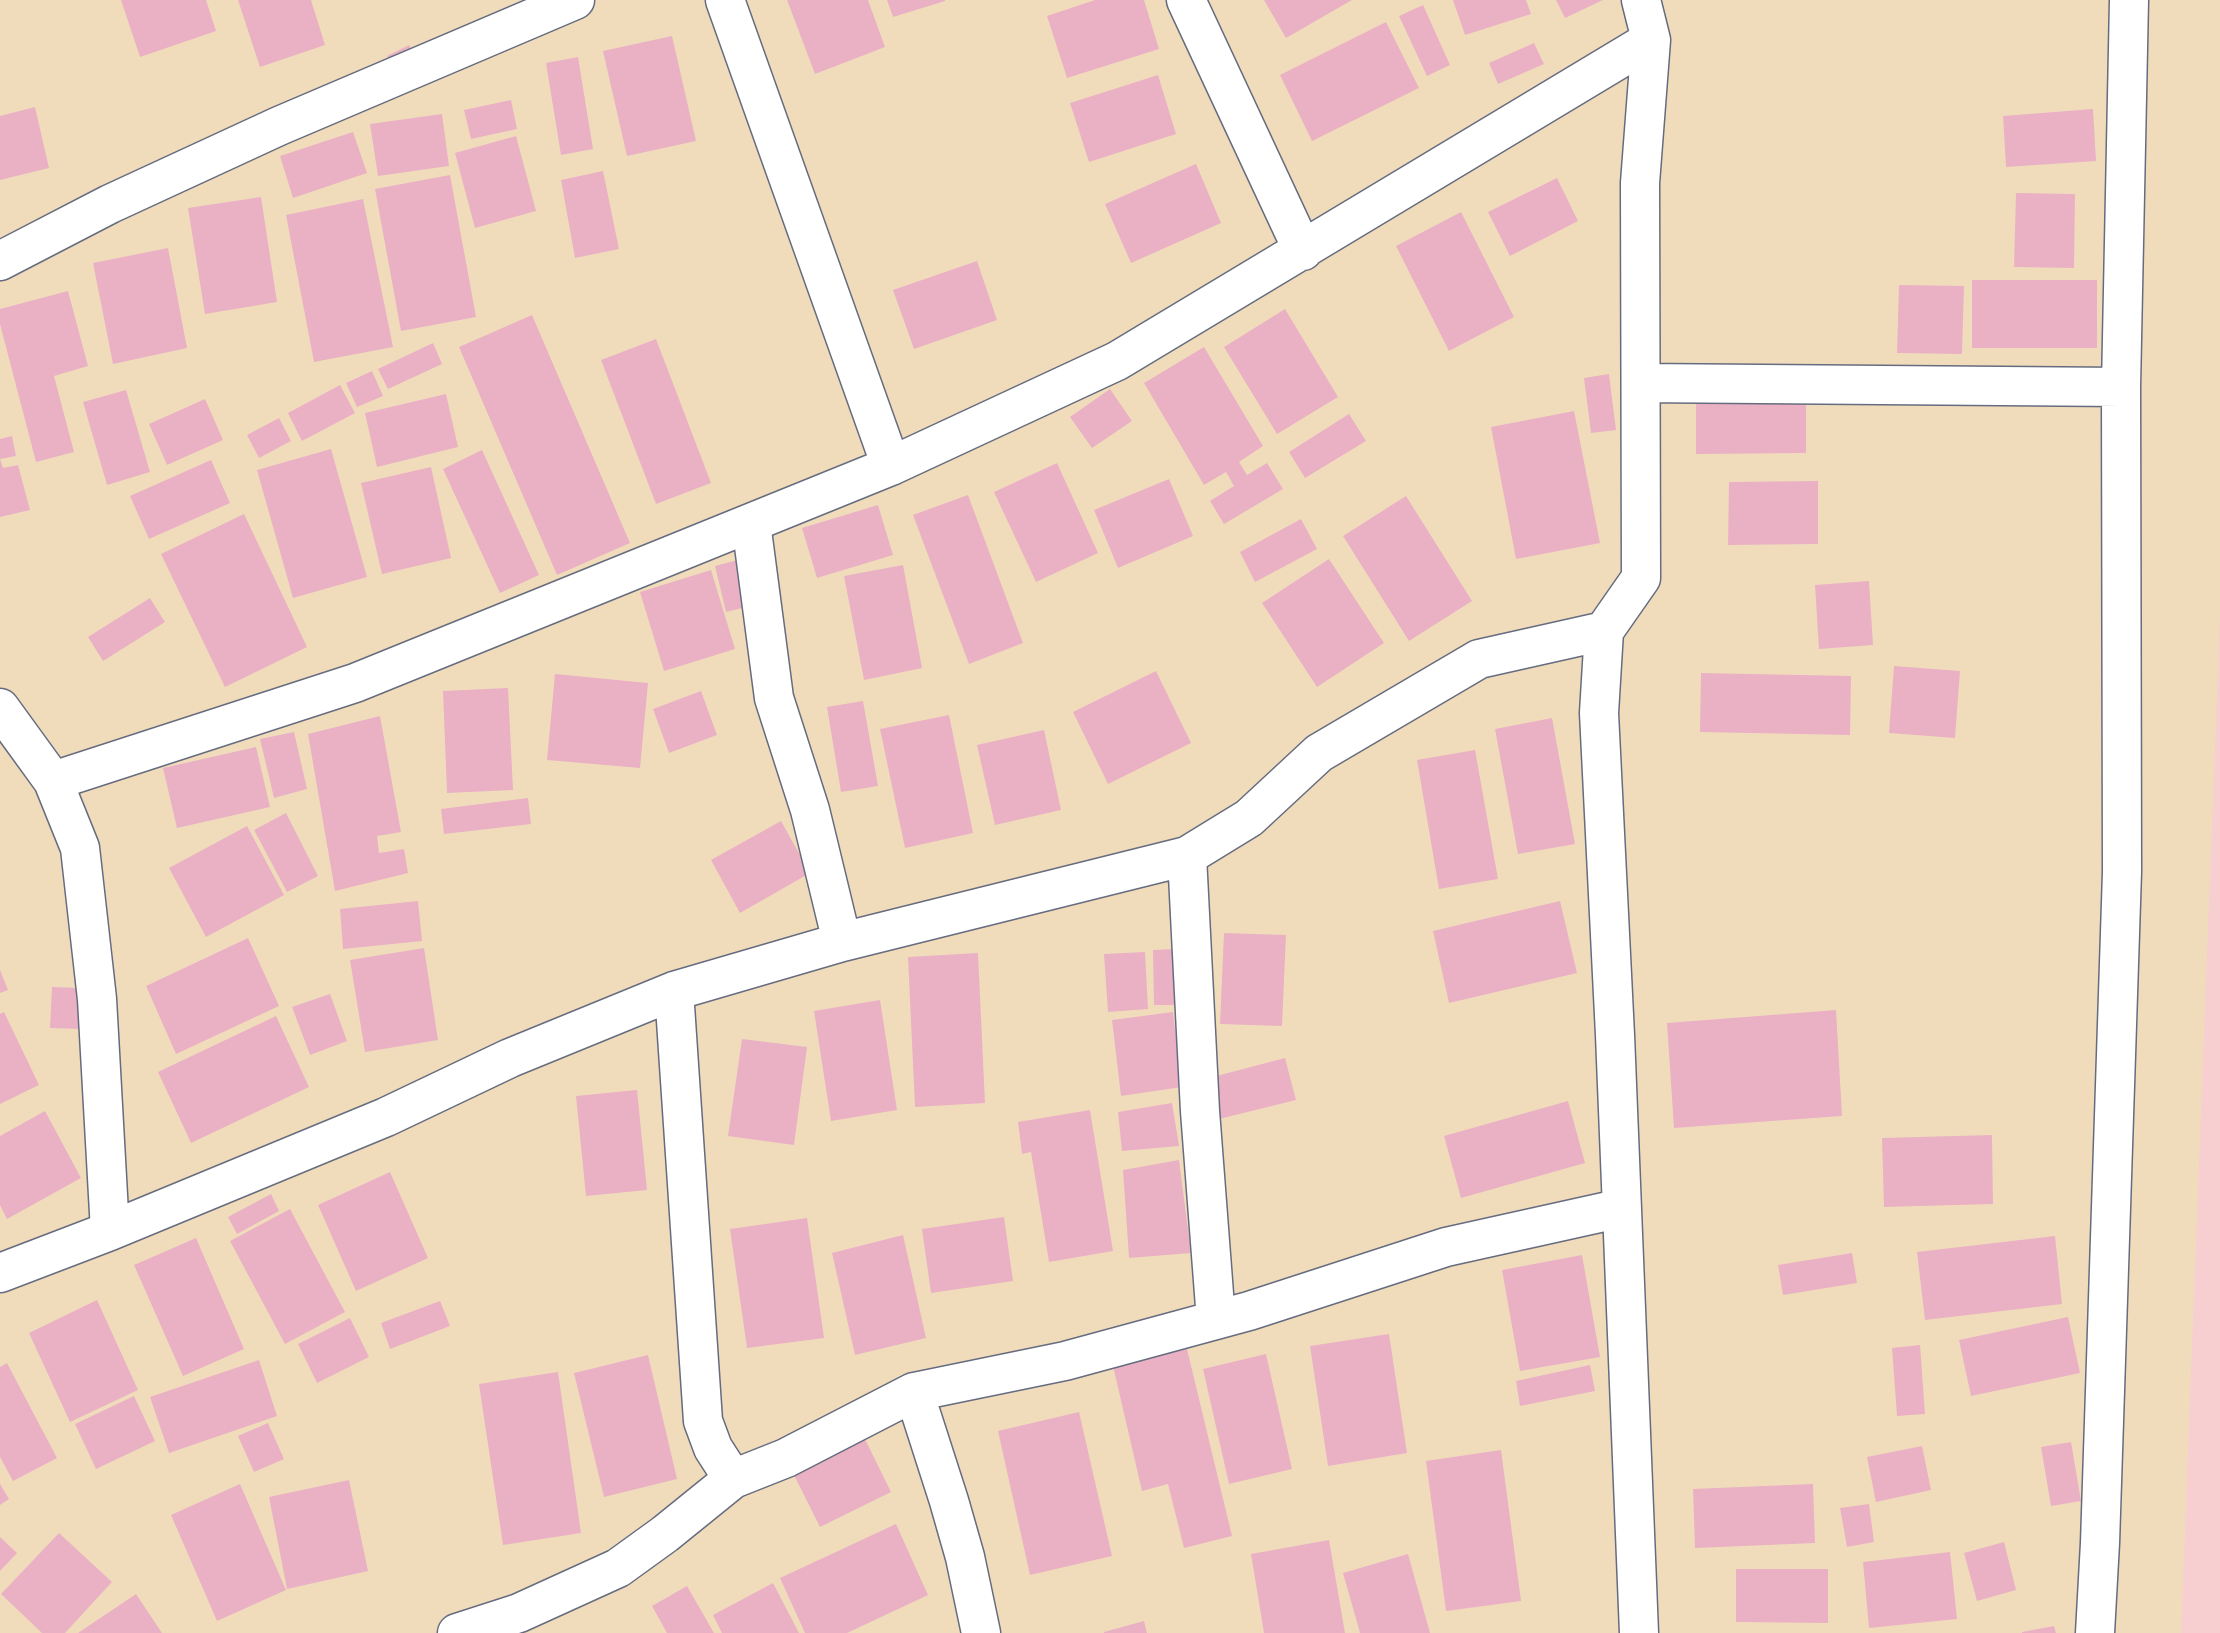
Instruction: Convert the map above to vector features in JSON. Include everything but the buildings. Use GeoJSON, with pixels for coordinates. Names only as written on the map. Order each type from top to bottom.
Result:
{"type":"FeatureCollection","features":[{"type":"Feature","properties":{"kind":"street"},"geometry":{"type":"LineString","coordinates":[[0,261],[110,204],[279,126],[575,0]]}},
{"type":"Feature","properties":{"kind":"street"},"geometry":{"type":"LineString","coordinates":[[725,0],[891,466]]}},
{"type":"Feature","properties":{"kind":"street"},"geometry":{"type":"LineString","coordinates":[[1186,0],[1303,251]]}},
{"type":"Feature","properties":{"kind":"street"},"geometry":{"type":"LineString","coordinates":[[1639,1633],[1599,713],[1604,631],[1641,578],[1640,183],[1651,40],[1642,0]]}},
{"type":"Feature","properties":{"kind":"street"},"geometry":{"type":"LineString","coordinates":[[2095,1633],[2122,872],[2121,387],[2129,0]]}},
{"type":"Feature","properties":{"kind":"street"},"geometry":{"type":"LineString","coordinates":[[53,781],[355,682],[891,466],[1117,361],[1651,40]]}},
{"type":"Feature","properties":{"kind":"street"},"geometry":{"type":"LineString","coordinates":[[1641,383],[2121,387]]}},
{"type":"Feature","properties":{"kind":"street"},"geometry":{"type":"LineString","coordinates":[[751,523],[774,698],[810,810],[842,942]]}},
{"type":"Feature","properties":{"kind":"street"},"geometry":{"type":"LineString","coordinates":[[0,1273],[110,1231],[386,1117],[510,1058],[674,991],[842,942],[1187,856],[1249,818],[1320,753],[1479,659],[1604,631]]}},
{"type":"Feature","properties":{"kind":"street"},"geometry":{"type":"LineString","coordinates":[[0,708],[53,781],[80,848],[97,999],[110,1231]]}},
{"type":"Feature","properties":{"kind":"street"},"geometry":{"type":"LineString","coordinates":[[1187,856],[1200,1111],[1216,1320]]}},
{"type":"Feature","properties":{"kind":"street"},"geometry":{"type":"LineString","coordinates":[[674,991],[703,1421],[713,1448],[733,1479]]}},
{"type":"Feature","properties":{"kind":"street"},"geometry":{"type":"LineString","coordinates":[[457,1633],[519,1613],[618,1568],[666,1534],[704,1500],[733,1479],[786,1458],[914,1392],[1065,1361],[1289,1299],[1446,1247],[1622,1208]]}},
{"type":"Feature","properties":{"kind":"street"},"geometry":{"type":"LineString","coordinates":[[914,1392],[965,1557],[981,1633]]}},
{"type":"Feature","properties":{"kind":"shaded area"},"geometry":{"type":"Polygon","coordinates":[[[2220,614],[2220,1633],[2181,1633],[2220,614]]]}}]}
